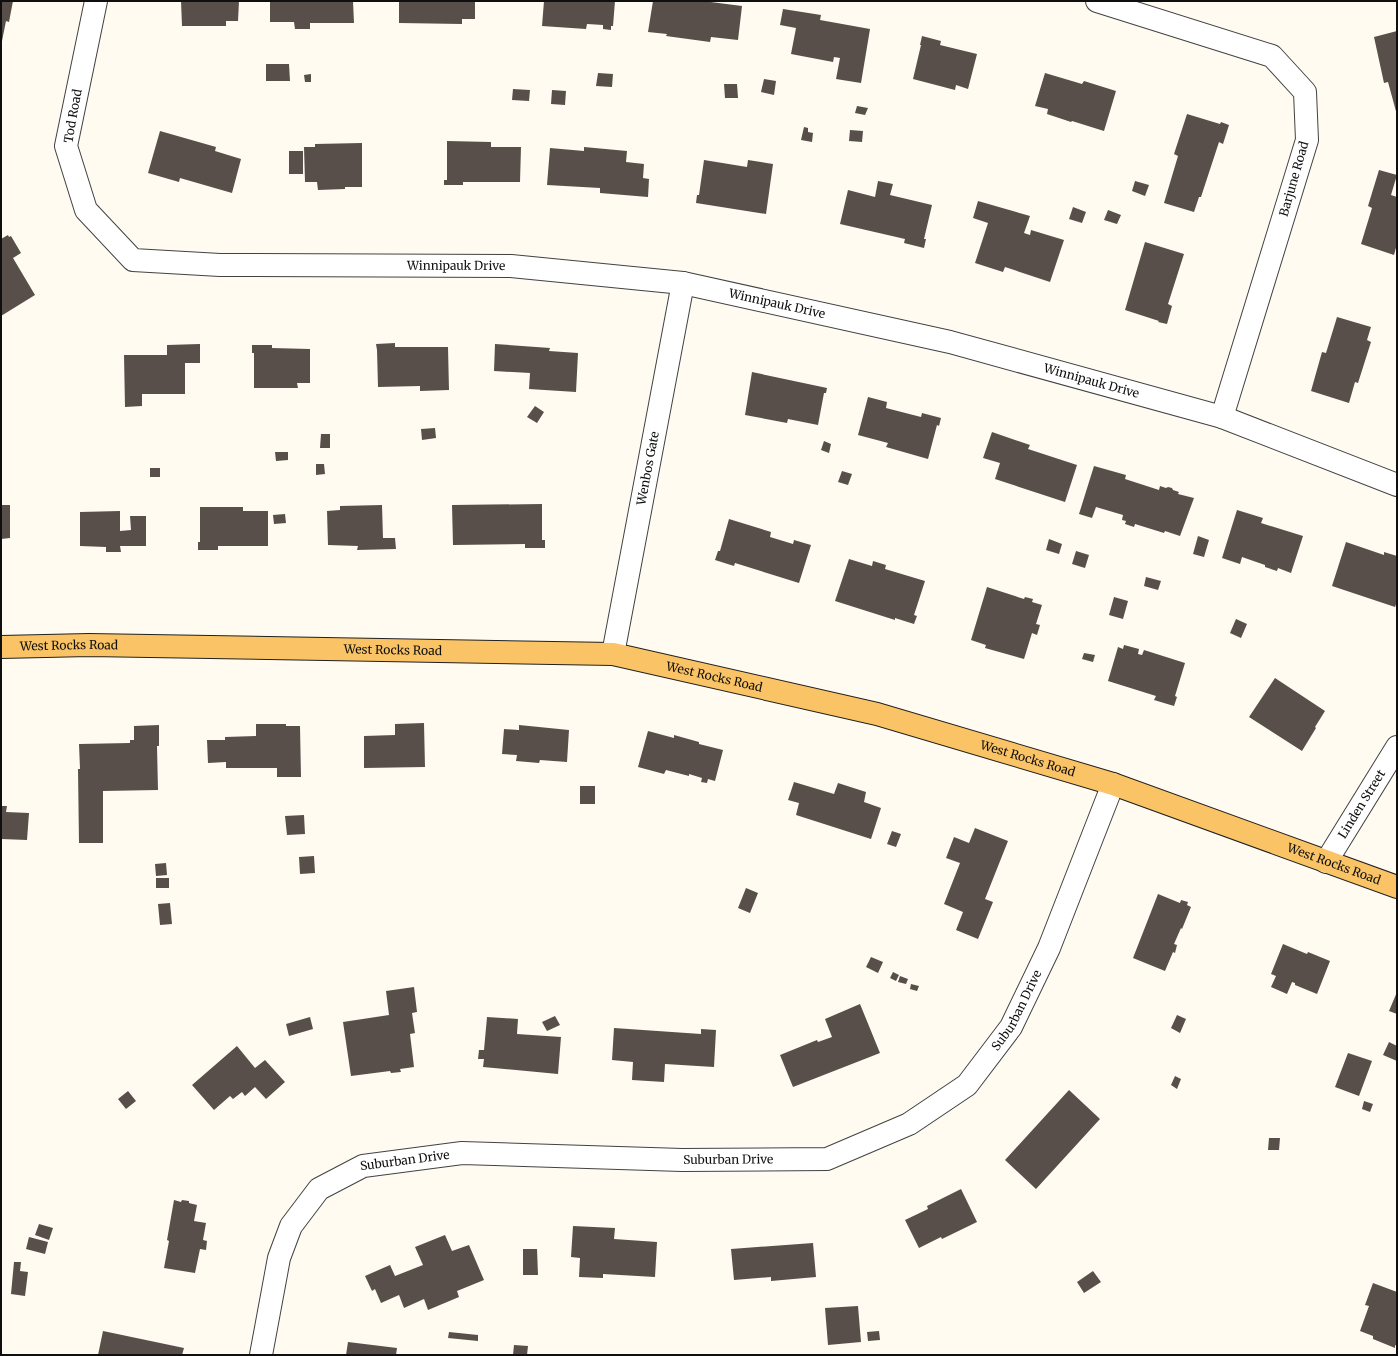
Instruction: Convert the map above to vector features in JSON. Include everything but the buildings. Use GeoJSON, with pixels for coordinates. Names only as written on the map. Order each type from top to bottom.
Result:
{"type":"FeatureCollection","features":[{"type":"Feature","properties":{"kind":"main road","name":"West Rocks Road"},"geometry":{"type":"LineString","coordinates":[[1,647],[89,645],[613,654],[877,714],[1113,784],[1397,887]]}},
{"type":"Feature","properties":{"kind":"street","name":"Tod Road"},"geometry":{"type":"LineString","coordinates":[[96,1],[66,146],[86,210],[133,260]]}},
{"type":"Feature","properties":{"kind":"street","name":"Barjune Road"},"geometry":{"type":"LineString","coordinates":[[1097,1],[1272,56],[1305,92],[1307,140],[1222,417]]}},
{"type":"Feature","properties":{"kind":"street","name":"Winnipauk Drive"},"geometry":{"type":"LineString","coordinates":[[133,260],[220,265],[511,266],[683,283],[950,342],[1222,417],[1397,485]]}},
{"type":"Feature","properties":{"kind":"street","name":"Wenbos Gate"},"geometry":{"type":"LineString","coordinates":[[613,654],[683,283]]}},
{"type":"Feature","properties":{"kind":"street","name":"Linden Street"},"geometry":{"type":"LineString","coordinates":[[1326,862],[1397,747]]}},
{"type":"Feature","properties":{"kind":"street","name":"Suburban Drive"},"geometry":{"type":"LineString","coordinates":[[262,1355],[279,1258],[291,1226],[319,1189],[363,1166],[462,1153],[682,1160],[827,1159],[909,1124],[967,1085],[1011,1027],[1049,948],[1113,784]]}}]}
